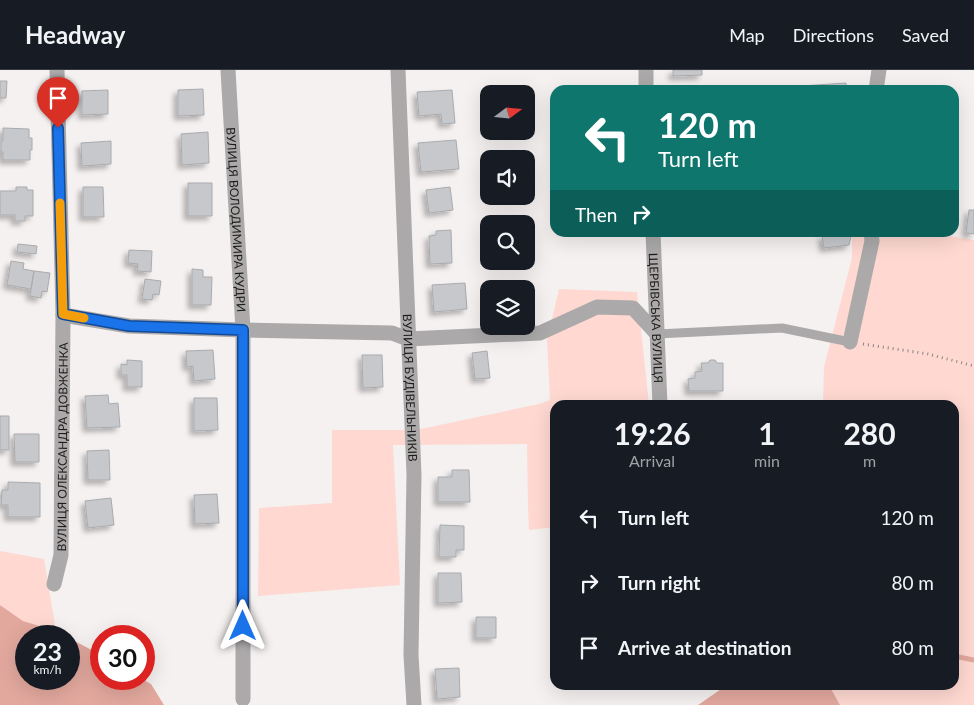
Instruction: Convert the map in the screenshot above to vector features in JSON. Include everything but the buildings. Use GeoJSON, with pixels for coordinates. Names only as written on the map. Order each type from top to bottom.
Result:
{"type":"FeatureCollection","features":[{"type":"Feature","properties":{"kind":"street","name":"ВУЛИЦЯ ОЛЕКСАНДРА ДОВЖЕНКА"},"geometry":{"type":"LineString","coordinates":[[54,584],[61,555],[63,314],[56,70]]}},
{"type":"Feature","properties":{"kind":"street","name":"ВУЛИЦЯ ВОЛОДИМИРА КУДРИ"},"geometry":{"type":"LineString","coordinates":[[228,70],[243,330],[243,699]]}},
{"type":"Feature","properties":{"kind":"street","name":"ВУЛИЦЯ БУДІВЕЛЬНИКІВ"},"geometry":{"type":"LineString","coordinates":[[398,70],[414,475],[411,655],[414,705]]}},
{"type":"Feature","properties":{"kind":"street"},"geometry":{"type":"LineString","coordinates":[[646,70],[646,85]]}},
{"type":"Feature","properties":{"kind":"street"},"geometry":{"type":"LineString","coordinates":[[877,85],[879,70]]}},
{"type":"Feature","properties":{"kind":"street","name":"ЩЕРБІВСЬКА ВУЛИЦЯ"},"geometry":{"type":"LineString","coordinates":[[653,237],[660,400]]}},
{"type":"Feature","properties":{"kind":"street"},"geometry":{"type":"LineString","coordinates":[[850,342],[872,237]]}},
{"type":"Feature","properties":{"kind":"street"},"geometry":{"type":"LineString","coordinates":[[63,314],[129,326],[392,333],[408,339],[540,333],[598,307],[633,308],[657,334]]}},
{"type":"Feature","properties":{"kind":"lane"},"geometry":{"type":"LineString","coordinates":[[657,334],[782,328],[850,342]]}},
{"type":"Feature","properties":{"kind":"path"},"geometry":{"type":"LineString","coordinates":[[850,342],[928,354],[974,366]]}},
{"type":"Feature","properties":{"kind":"shaded area"},"geometry":{"type":"Polygon","coordinates":[[[852,237],[956,237],[974,240],[974,705],[840,705],[832,690],[959,690],[959,400],[823,400],[824,367],[852,258],[852,237]]]}},
{"type":"Feature","properties":{"kind":"shaded area"},"geometry":{"type":"Polygon","coordinates":[[[559,289],[637,292],[648,400],[550,400],[547,340],[559,289]]]}},
{"type":"Feature","properties":{"kind":"shaded area"},"geometry":{"type":"Polygon","coordinates":[[[550,400],[550,528],[529,530],[527,444],[393,445],[400,585],[258,596],[259,508],[332,503],[332,430],[416,430],[539,404],[550,400]]]}},
{"type":"Feature","properties":{"kind":"shaded area"},"geometry":{"type":"Polygon","coordinates":[[[0,551],[44,559],[55,625],[36,625],[23,621],[0,605],[0,551]]]}},
{"type":"Feature","properties":{"kind":"shaded area"},"geometry":{"type":"Polygon","coordinates":[[[0,605],[23,621],[36,625],[15,625],[15,690],[80,690],[80,644],[90,649],[90,690],[155,690],[164,705],[0,705],[0,605]]]}},
{"type":"Feature","properties":{"kind":"shaded area"},"geometry":{"type":"Polygon","coordinates":[[[720,690],[832,690],[840,705],[698,705],[720,690]]]}},
{"type":"Feature","properties":{"kind":"waterway"},"geometry":{"type":"LineString","coordinates":[[959,657],[974,660]]}},
{"type":"Feature","properties":{"kind":"slow traffic"},"geometry":{"type":"LineString","coordinates":[[60,203],[63,314],[84,318]]}},
{"type":"Feature","properties":{"kind":"route"},"geometry":{"type":"LineString","coordinates":[[58,128],[63,314],[129,326],[243,330],[243,626]]}}]}
